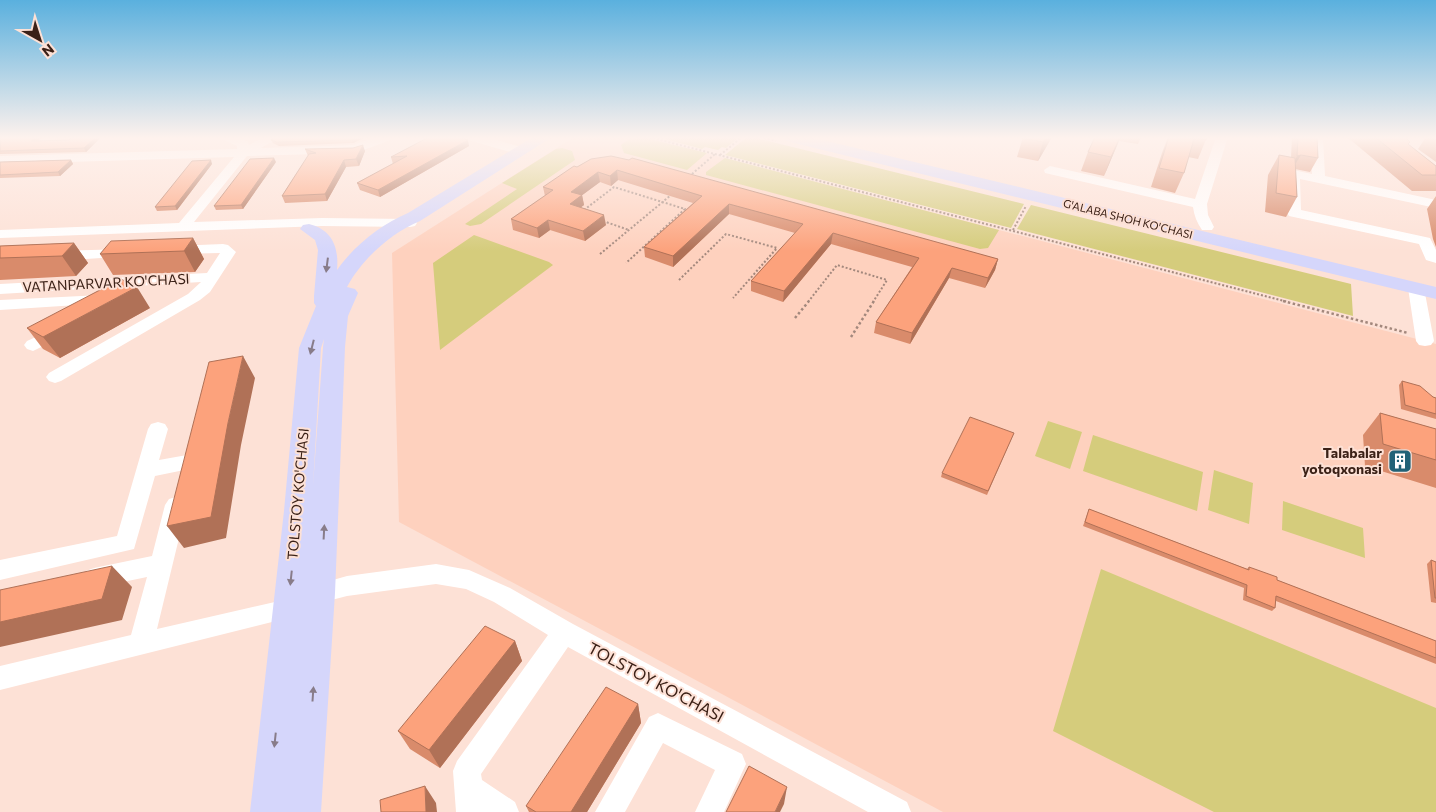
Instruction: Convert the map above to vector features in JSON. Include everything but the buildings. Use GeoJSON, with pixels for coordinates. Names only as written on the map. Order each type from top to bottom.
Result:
{"type":"FeatureCollection","features":[{"type":"Feature","properties":{"kind":"main road","name":"TOLSTOY KO'CHASI"},"geometry":{"type":"LineString","coordinates":[[268,812],[298,511],[310,348],[324,309],[346,271],[365,250],[483,175]]}},
{"type":"Feature","properties":{"kind":"main road","name":"G'ALABA SHOH KO'CHASI"},"geometry":{"type":"LineString","coordinates":[[947,175],[1436,293]]}},
{"type":"Feature","properties":{"kind":"main road","name":"G'ALABA SHOH KO'CHASI"},"geometry":{"type":"LineString","coordinates":[[985,175],[1436,282]]}},
{"type":"Feature","properties":{"kind":"main road","name":"TOLSTOY KO'CHASI"},"geometry":{"type":"LineString","coordinates":[[303,812],[320,593],[334,347],[338,316],[353,280],[374,253],[405,224]]}},
{"type":"Feature","properties":{"kind":"main road"},"geometry":{"type":"LineString","coordinates":[[309,229],[324,238],[329,252],[323,295],[324,309]]}},
{"type":"Feature","properties":{"kind":"street"},"geometry":{"type":"LineString","coordinates":[[184,226],[225,175]]}},
{"type":"Feature","properties":{"kind":"street"},"geometry":{"type":"LineString","coordinates":[[1072,175],[1200,204]]}},
{"type":"Feature","properties":{"kind":"street"},"geometry":{"type":"LineString","coordinates":[[1207,227],[1201,214],[1200,204],[1210,175]]}},
{"type":"Feature","properties":{"kind":"street"},"geometry":{"type":"LineString","coordinates":[[1293,175],[1294,213],[1425,241],[1430,257],[1436,258]]}},
{"type":"Feature","properties":{"kind":"street"},"geometry":{"type":"LineString","coordinates":[[1298,175],[1436,204]]}},
{"type":"Feature","properties":{"kind":"street"},"geometry":{"type":"LineString","coordinates":[[1319,175],[1319,179]]}},
{"type":"Feature","properties":{"kind":"street"},"geometry":{"type":"LineString","coordinates":[[0,234],[184,226],[405,224]]}},
{"type":"Feature","properties":{"kind":"street"},"geometry":{"type":"LineString","coordinates":[[0,241],[405,224]]}},
{"type":"Feature","properties":{"kind":"street"},"geometry":{"type":"LineString","coordinates":[[39,256],[223,248],[228,252],[204,289],[194,297],[55,378]]}},
{"type":"Feature","properties":{"kind":"street"},"geometry":{"type":"LineString","coordinates":[[75,302],[117,253]]}},
{"type":"Feature","properties":{"kind":"street","name":"VATANPARVAR KO'CHASI"},"geometry":{"type":"LineString","coordinates":[[0,289],[212,277]]}},
{"type":"Feature","properties":{"kind":"street"},"geometry":{"type":"LineString","coordinates":[[1416,288],[1424,339]]}},
{"type":"Feature","properties":{"kind":"street"},"geometry":{"type":"LineString","coordinates":[[0,305],[120,299],[33,345]]}},
{"type":"Feature","properties":{"kind":"street"},"geometry":{"type":"LineString","coordinates":[[0,570],[126,543],[158,429]]}},
{"type":"Feature","properties":{"kind":"street"},"geometry":{"type":"LineString","coordinates":[[141,644],[189,454],[146,470]]}},
{"type":"Feature","properties":{"kind":"street"},"geometry":{"type":"LineString","coordinates":[[76,582],[161,564]]}},
{"type":"Feature","properties":{"kind":"street","name":"TOLSTOY KO'CHASI"},"geometry":{"type":"LineString","coordinates":[[320,593],[347,586],[436,574],[469,580],[502,595],[564,632],[891,810]]}},
{"type":"Feature","properties":{"kind":"street"},"geometry":{"type":"LineString","coordinates":[[0,678],[288,609]]}},
{"type":"Feature","properties":{"kind":"street"},"geometry":{"type":"LineString","coordinates":[[506,812],[470,800],[467,771],[564,632]]}},
{"type":"Feature","properties":{"kind":"street"},"geometry":{"type":"LineString","coordinates":[[609,812],[658,726],[732,764],[709,812]]}},
{"type":"Feature","properties":{"kind":"path"},"geometry":{"type":"LineString","coordinates":[[689,180],[693,175]]}},
{"type":"Feature","properties":{"kind":"path"},"geometry":{"type":"LineString","coordinates":[[797,175],[1424,339]]}},
{"type":"Feature","properties":{"kind":"path"},"geometry":{"type":"LineString","coordinates":[[581,213],[614,187],[685,209],[626,263]]}},
{"type":"Feature","properties":{"kind":"path"},"geometry":{"type":"LineString","coordinates":[[600,254],[676,191]]}},
{"type":"Feature","properties":{"kind":"path"},"geometry":{"type":"LineString","coordinates":[[1012,230],[1028,203]]}},
{"type":"Feature","properties":{"kind":"path"},"geometry":{"type":"LineString","coordinates":[[597,219],[629,230]]}},
{"type":"Feature","properties":{"kind":"path"},"geometry":{"type":"LineString","coordinates":[[680,280],[726,234],[777,248],[733,298]]}},
{"type":"Feature","properties":{"kind":"path"},"geometry":{"type":"LineString","coordinates":[[795,318],[838,265],[887,280],[851,337]]}},
{"type":"Feature","properties":{"kind":"shaded area"},"geometry":{"type":"Polygon","coordinates":[[[515,175],[788,175],[1436,344],[1436,812],[943,812],[399,522],[392,253],[515,175]]]}},
{"type":"Feature","properties":{"kind":"shaded area"},"geometry":{"type":"Polygon","coordinates":[[[515,175],[553,175],[481,224],[470,226],[465,224],[517,189],[502,183],[515,175]]]}},
{"type":"Feature","properties":{"kind":"shaded area"},"geometry":{"type":"Polygon","coordinates":[[[706,175],[789,175],[999,230],[988,248],[980,249],[706,175]]]}},
{"type":"Feature","properties":{"kind":"shaded area"},"geometry":{"type":"Polygon","coordinates":[[[803,175],[906,175],[1024,204],[1011,228],[803,175]]]}},
{"type":"Feature","properties":{"kind":"shaded area"},"geometry":{"type":"Polygon","coordinates":[[[1031,205],[1351,284],[1353,316],[1017,229],[1031,205]]]}},
{"type":"Feature","properties":{"kind":"shaded area"},"geometry":{"type":"Polygon","coordinates":[[[474,235],[553,265],[440,350],[433,263],[474,235]]]}},
{"type":"Feature","properties":{"kind":"shaded area"},"geometry":{"type":"Polygon","coordinates":[[[1048,421],[1082,432],[1070,469],[1035,456],[1048,421]]]}},
{"type":"Feature","properties":{"kind":"shaded area"},"geometry":{"type":"Polygon","coordinates":[[[1093,435],[1203,472],[1197,511],[1083,471],[1093,435]]]}},
{"type":"Feature","properties":{"kind":"shaded area"},"geometry":{"type":"Polygon","coordinates":[[[1214,470],[1253,483],[1249,524],[1208,510],[1214,470]]]}},
{"type":"Feature","properties":{"kind":"shaded area"},"geometry":{"type":"Polygon","coordinates":[[[1283,501],[1363,528],[1365,558],[1282,530],[1283,501]]]}},
{"type":"Feature","properties":{"kind":"shaded area"},"geometry":{"type":"Polygon","coordinates":[[[1101,569],[1436,708],[1436,812],[1214,812],[1053,731],[1101,569]]]}},
{"type":"Feature","properties":{"kind":"place","name":"Talabalar yotoqxonasi"},"geometry":{"type":"Point","coordinates":[1400,461]}}]}
